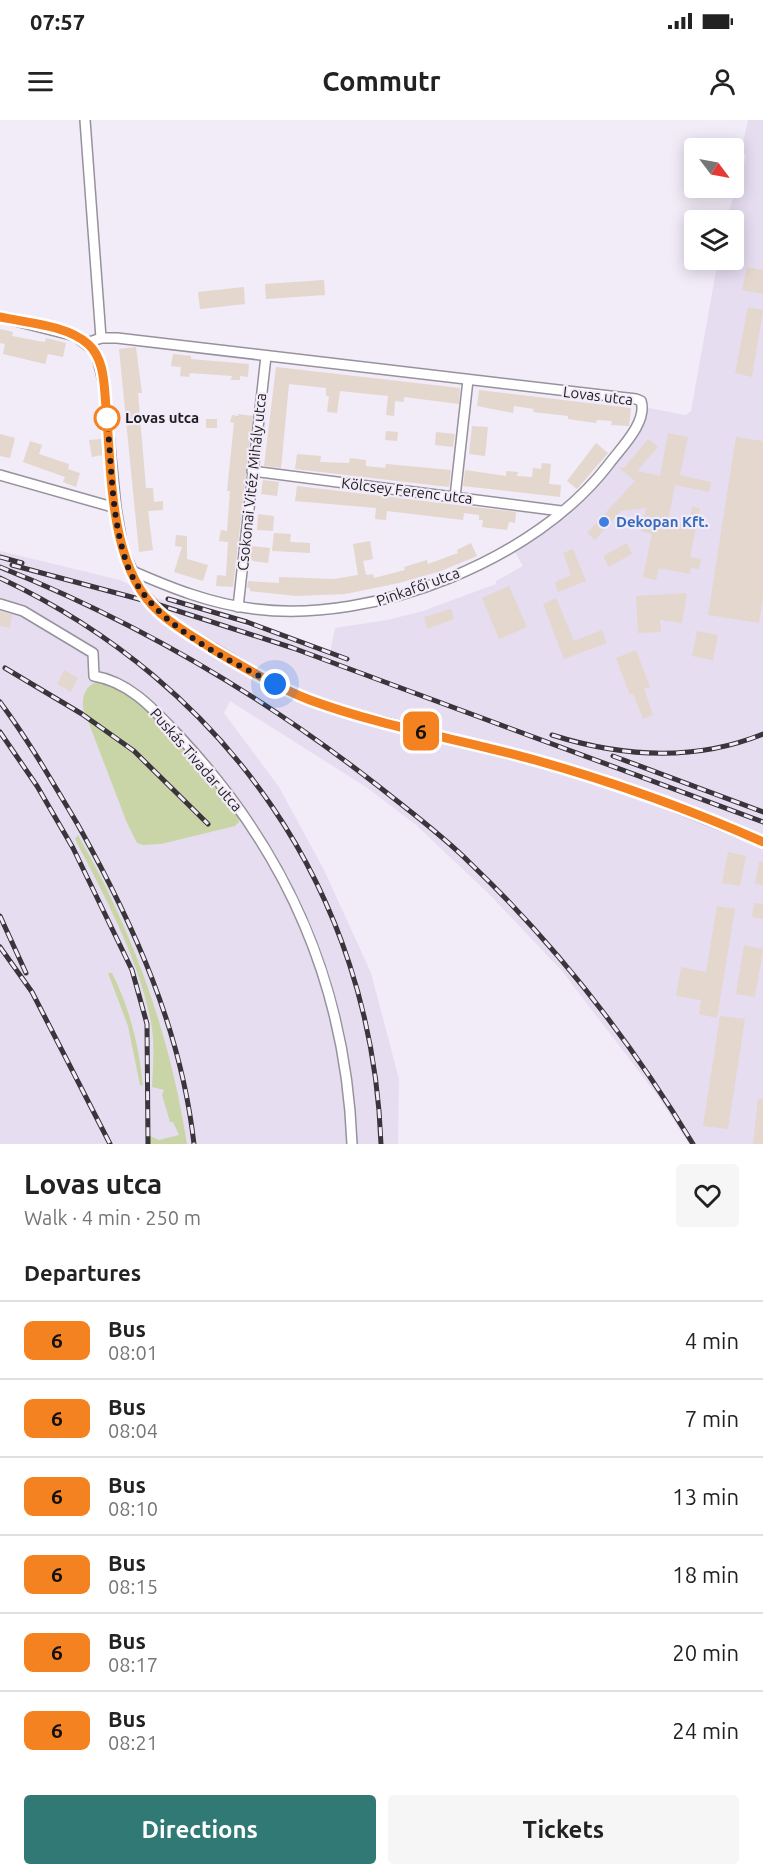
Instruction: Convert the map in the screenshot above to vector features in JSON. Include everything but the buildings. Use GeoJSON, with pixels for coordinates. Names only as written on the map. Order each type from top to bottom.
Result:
{"type":"FeatureCollection","features":[{"type":"Feature","properties":{"kind":"street"},"geometry":{"type":"LineString","coordinates":[[86,120],[101,338]]}},
{"type":"Feature","properties":{"kind":"street"},"geometry":{"type":"LineString","coordinates":[[0,317],[64,332],[87,343],[96,352],[102,374],[116,508],[123,550],[130,570],[142,592],[170,622],[287,690],[349,713],[533,760],[627,788],[763,842]]}},
{"type":"Feature","properties":{"kind":"street","name":"Lovas utca"},"geometry":{"type":"LineString","coordinates":[[87,343],[101,338],[266,356],[636,399],[641,401],[643,406]]}},
{"type":"Feature","properties":{"kind":"street","name":"Csokonai Vitéz Mihály utca"},"geometry":{"type":"LineString","coordinates":[[238,607],[266,356]]}},
{"type":"Feature","properties":{"kind":"street"},"geometry":{"type":"LineString","coordinates":[[455,497],[468,380]]}},
{"type":"Feature","properties":{"kind":"street","name":"Pinkafői utca"},"geometry":{"type":"LineString","coordinates":[[130,570],[181,592],[238,607],[311,611],[384,600],[464,571],[520,542],[561,511],[602,473],[638,423],[643,406]]}},
{"type":"Feature","properties":{"kind":"street","name":"Kölcsey Ferenc utca"},"geometry":{"type":"LineString","coordinates":[[252,471],[561,511]]}},
{"type":"Feature","properties":{"kind":"street"},"geometry":{"type":"LineString","coordinates":[[0,475],[116,508]]}},
{"type":"Feature","properties":{"kind":"street","name":"Puskás Tivadar utca"},"geometry":{"type":"LineString","coordinates":[[0,604],[23,611],[93,653],[94,676],[116,681],[131,690],[170,726],[232,796],[269,853],[302,917],[328,991],[343,1060],[352,1144]]}},
{"type":"Feature","properties":{"kind":"shaded area"},"geometry":{"type":"Polygon","coordinates":[[[748,120],[763,120],[763,1144],[689,1144],[657,1095],[562,971],[489,894],[416,825],[366,787],[230,701],[224,713],[279,787],[324,870],[371,973],[399,1079],[398,1144],[0,1144],[0,551],[120,580],[156,598],[330,652],[335,628],[387,620],[423,611],[496,584],[496,581],[523,566],[515,552],[568,513],[609,470],[635,435],[648,408],[686,415],[691,411],[716,270],[744,270],[744,210],[729,210],[733,198],[744,198],[746,155],[744,138],[748,120]]]}},
{"type":"Feature","properties":{"kind":"green space"},"geometry":{"type":"Polygon","coordinates":[[[102,681],[121,690],[138,703],[192,756],[236,811],[239,822],[235,826],[161,844],[137,843],[127,823],[83,708],[86,690],[89,686],[102,681]]]}},
{"type":"Feature","properties":{"kind":"green space"},"geometry":{"type":"Polygon","coordinates":[[[78,835],[116,908],[147,984],[171,1063],[187,1144],[150,1144],[150,1136],[159,1140],[179,1135],[173,1122],[170,1122],[162,1095],[164,1090],[152,1087],[152,1030],[138,974],[98,883],[75,839],[78,835]]]}},
{"type":"Feature","properties":{"kind":"green space"},"geometry":{"type":"Polygon","coordinates":[[[108,973],[112,973],[129,1014],[143,1086],[140,1085],[128,1026],[108,973]]]}},
{"type":"Feature","properties":{"kind":"railway"},"geometry":{"type":"LineString","coordinates":[[0,557],[22,563]]}},
{"type":"Feature","properties":{"kind":"railway"},"geometry":{"type":"LineString","coordinates":[[12,565],[150,602],[293,648],[763,822]]}},
{"type":"Feature","properties":{"kind":"railway"},"geometry":{"type":"LineString","coordinates":[[0,567],[101,612],[199,664],[338,755],[438,834],[502,895],[591,996],[644,1069],[693,1144]]}},
{"type":"Feature","properties":{"kind":"railway"},"geometry":{"type":"LineString","coordinates":[[0,578],[81,622],[154,676],[217,737],[272,806],[316,882],[349,964],[371,1052],[381,1144]]}},
{"type":"Feature","properties":{"kind":"railway"},"geometry":{"type":"LineString","coordinates":[[168,599],[247,622],[347,659]]}},
{"type":"Feature","properties":{"kind":"railway"},"geometry":{"type":"LineString","coordinates":[[5,668],[82,714],[134,751],[208,824]]}},
{"type":"Feature","properties":{"kind":"railway"},"geometry":{"type":"LineString","coordinates":[[0,702],[31,747],[78,825],[136,940],[152,979],[178,1060],[188,1101],[194,1144]]}},
{"type":"Feature","properties":{"kind":"railway"},"geometry":{"type":"LineString","coordinates":[[0,732],[37,786],[73,848],[132,970],[147,1024],[148,1144]]}},
{"type":"Feature","properties":{"kind":"railway"},"geometry":{"type":"LineString","coordinates":[[552,735],[605,748],[658,753],[711,749],[763,734]]}},
{"type":"Feature","properties":{"kind":"railway"},"geometry":{"type":"LineString","coordinates":[[613,756],[763,812]]}},
{"type":"Feature","properties":{"kind":"railway"},"geometry":{"type":"LineString","coordinates":[[0,916],[26,973]]}},
{"type":"Feature","properties":{"kind":"railway"},"geometry":{"type":"LineString","coordinates":[[0,947],[32,992],[110,1144]]}},
{"type":"Feature","properties":{"kind":"bus line","name":"6"},"geometry":{"type":"LineString","coordinates":[[0,317],[75,336],[96,352],[104,385],[116,508],[123,550],[130,570],[142,592],[157,611],[170,622],[263,678],[310,700],[349,713],[606,781],[705,817],[763,842]]}},
{"type":"Feature","properties":{"kind":"place","name":"Lovas utca"},"geometry":{"type":"Point","coordinates":[107,418]}},
{"type":"Feature","properties":{"kind":"place","name":"Dekopan Kft."},"geometry":{"type":"Point","coordinates":[604,522]}},
{"type":"Feature","properties":{"kind":"route"},"geometry":{"type":"LineString","coordinates":[[107,418],[116,508],[123,550],[130,570],[142,592],[157,611],[170,622],[275,684]]}}]}
